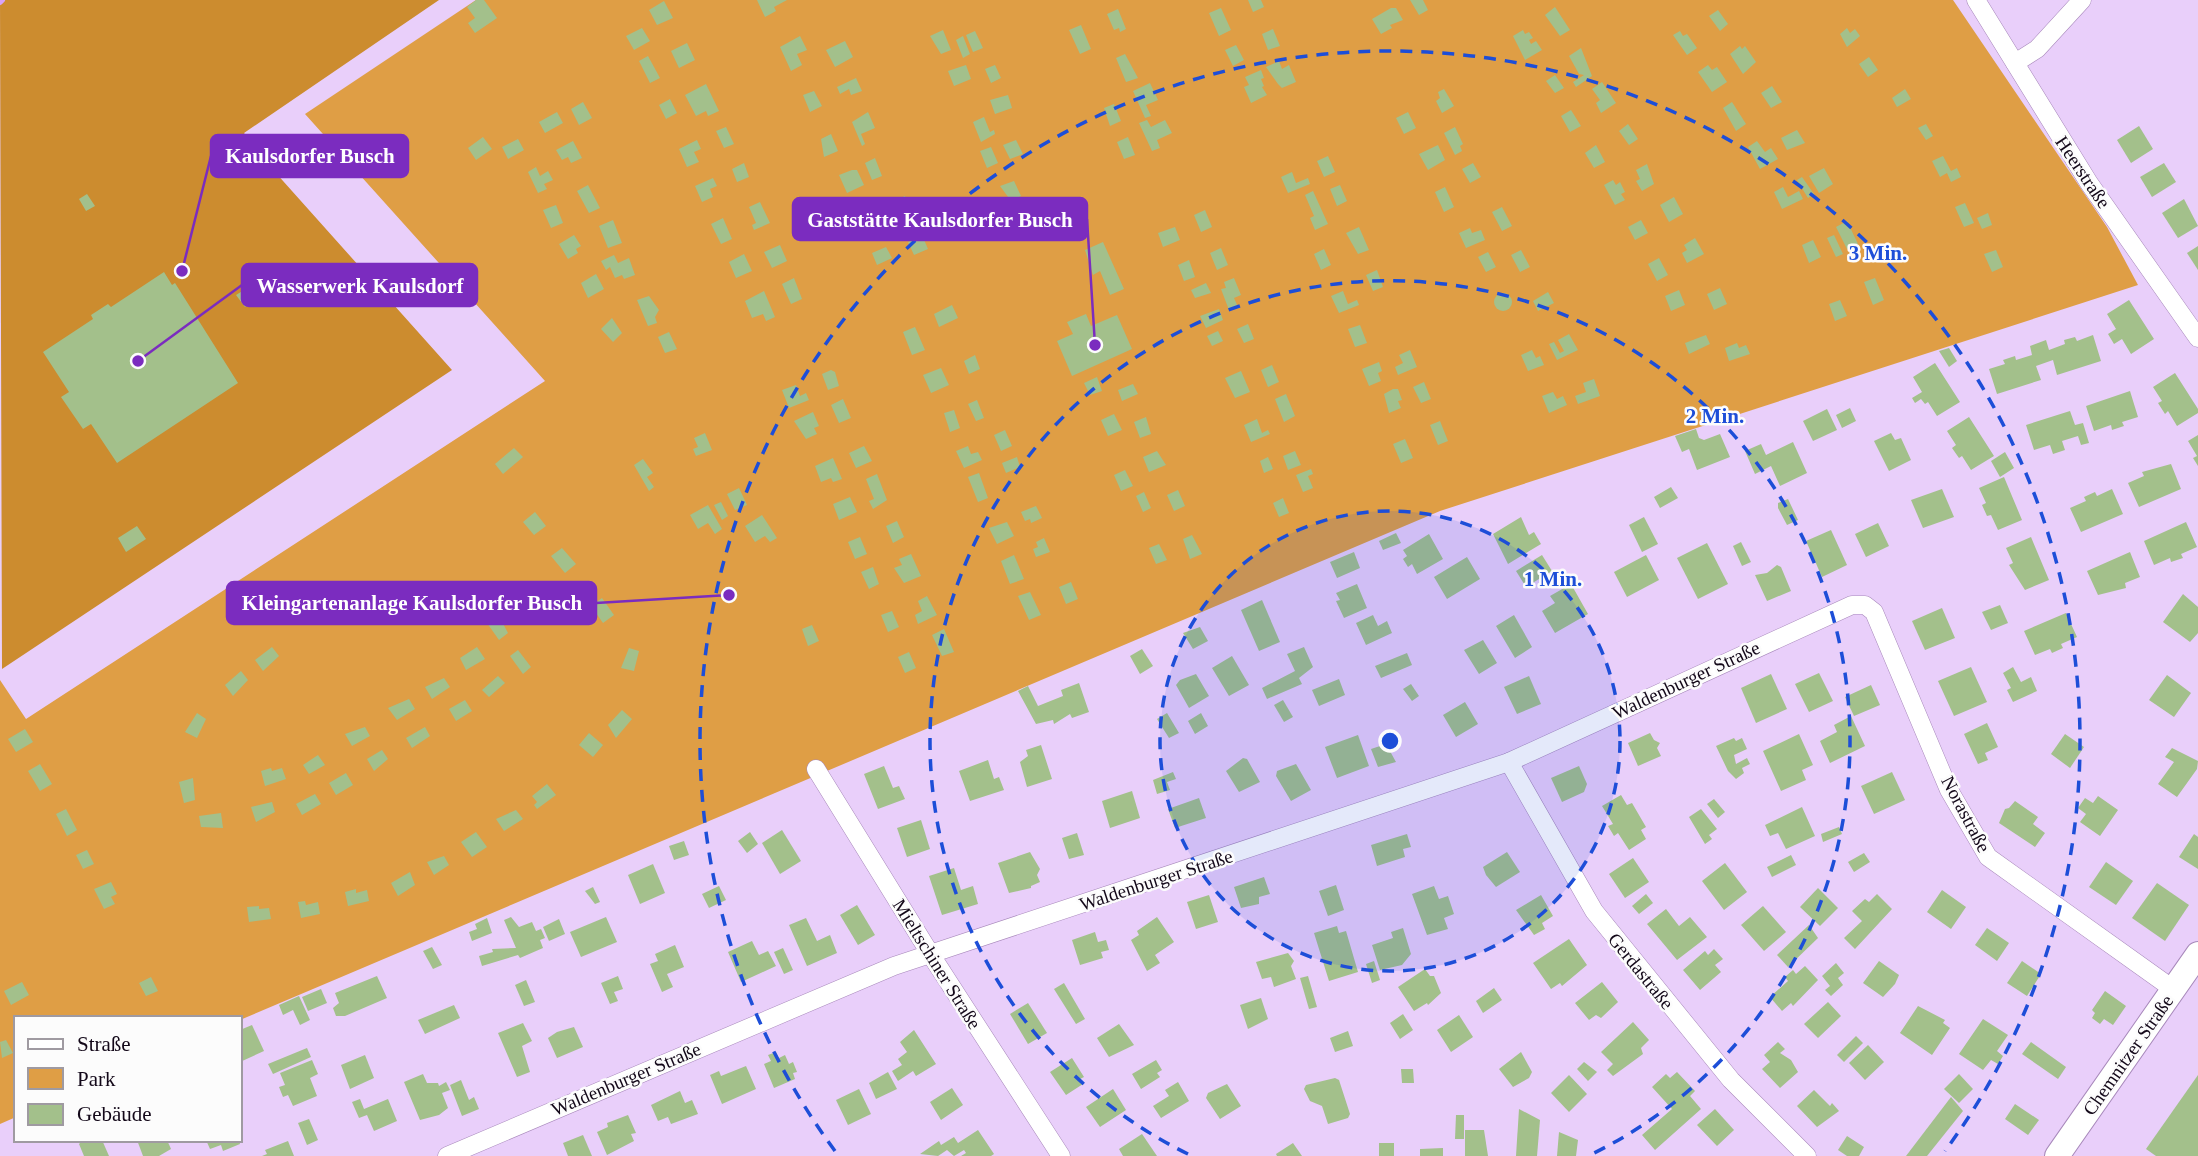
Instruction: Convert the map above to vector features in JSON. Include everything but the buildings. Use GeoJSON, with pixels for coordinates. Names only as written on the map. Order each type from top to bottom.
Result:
{"type":"FeatureCollection","features":[{"type":"Feature","properties":{"kind":"main road","name":"Chemnitzer Straße"},"geometry":{"type":"LineString","coordinates":[[2057,1156],[2198,954]]}},
{"type":"Feature","properties":{"kind":"street","name":"Heerstraße"},"geometry":{"type":"LineString","coordinates":[[1976,0],[2089,183],[2198,338]]}},
{"type":"Feature","properties":{"kind":"street"},"geometry":{"type":"LineString","coordinates":[[2015,63],[2037,49],[2082,0]]}},
{"type":"Feature","properties":{"kind":"street","name":"Waldenburger Straße"},"geometry":{"type":"LineString","coordinates":[[447,1156],[894,966],[1509,762],[1823,617],[1852,605],[1865,605]]}},
{"type":"Feature","properties":{"kind":"street","name":"Norastraße"},"geometry":{"type":"LineString","coordinates":[[1865,605],[1874,612],[1950,790],[1988,858],[2173,989]]}},
{"type":"Feature","properties":{"kind":"street","name":"Gerdastraße"},"geometry":{"type":"LineString","coordinates":[[1509,762],[1594,911],[1731,1080],[1804,1155]]}},
{"type":"Feature","properties":{"kind":"street","name":"Mieltschiner Straße"},"geometry":{"type":"LineString","coordinates":[[816,769],[931,955],[1061,1156]]}},
{"type":"Feature","properties":{"kind":"green space"},"geometry":{"type":"Polygon","coordinates":[[[476,0],[1953,0],[2107,227],[2138,285],[1440,511],[242,1019],[242,1016],[14,1016],[14,1118],[0,1124],[0,680],[26,719],[545,381],[305,114],[476,0]]]}},
{"type":"Feature","properties":{"kind":"shaded area"},"geometry":{"type":"Polygon","coordinates":[[[0,0],[439,0],[244,133],[275,172],[452,370],[2,669],[0,0]]]}},
{"type":"Feature","properties":{"kind":"place","name":"Kaulsdorfer Busch"},"geometry":{"type":"Point","coordinates":[182,271]}},
{"type":"Feature","properties":{"kind":"place","name":"Gaststätte Kaulsdorfer Busch"},"geometry":{"type":"Point","coordinates":[1095,345]}},
{"type":"Feature","properties":{"kind":"place","name":"Wasserwerk Kaulsdorf"},"geometry":{"type":"Point","coordinates":[138,361]}},
{"type":"Feature","properties":{"kind":"place","name":"Kleingartenanlage Kaulsdorfer Busch"},"geometry":{"type":"Point","coordinates":[729,595]}}]}
